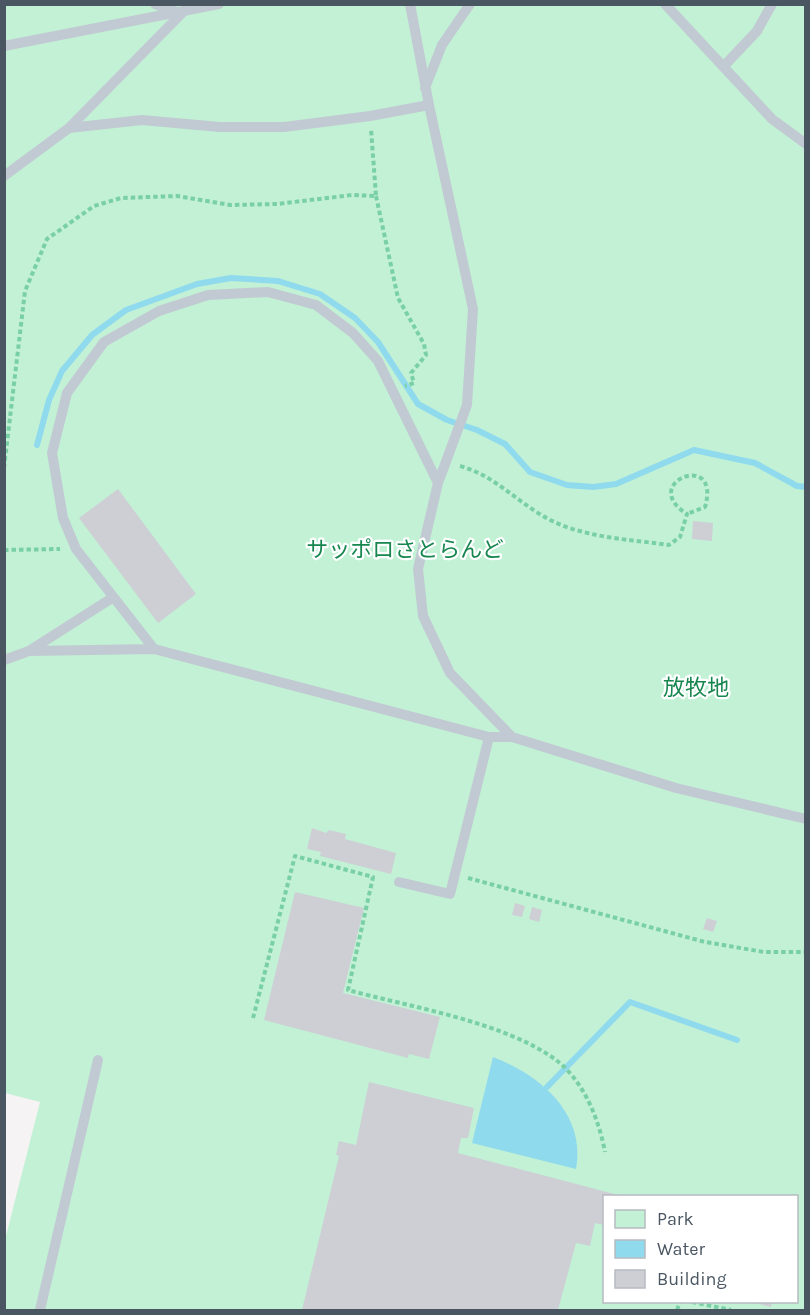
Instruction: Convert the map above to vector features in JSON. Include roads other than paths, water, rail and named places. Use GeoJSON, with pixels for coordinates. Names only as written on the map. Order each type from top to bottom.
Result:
{"type":"FeatureCollection","features":[{"type":"Feature","properties":{"kind":"lane"},"geometry":{"type":"LineString","coordinates":[[155,4],[181,12]]}},
{"type":"Feature","properties":{"kind":"lane"},"geometry":{"type":"LineString","coordinates":[[4,46],[219,4]]}},
{"type":"Feature","properties":{"kind":"lane"},"geometry":{"type":"LineString","coordinates":[[410,4],[425,88],[473,309],[473,348],[466,411],[448,463],[438,483],[418,569],[423,616],[450,673],[512,737]]}},
{"type":"Feature","properties":{"kind":"lane"},"geometry":{"type":"LineString","coordinates":[[425,88],[442,45],[470,4]]}},
{"type":"Feature","properties":{"kind":"lane"},"geometry":{"type":"LineString","coordinates":[[665,4],[772,119],[806,144]]}},
{"type":"Feature","properties":{"kind":"lane"},"geometry":{"type":"LineString","coordinates":[[724,66],[758,31],[772,4]]}},
{"type":"Feature","properties":{"kind":"lane"},"geometry":{"type":"LineString","coordinates":[[4,176],[69,128],[181,12]]}},
{"type":"Feature","properties":{"kind":"lane"},"geometry":{"type":"LineString","coordinates":[[69,128],[142,120],[220,127],[284,127],[370,116],[429,105]]}},
{"type":"Feature","properties":{"kind":"lane"},"geometry":{"type":"LineString","coordinates":[[154,649],[76,549],[63,518],[52,453],[67,393],[104,342],[159,311],[208,295],[268,292],[315,305],[353,333],[378,362],[438,483]]}},
{"type":"Feature","properties":{"kind":"lane"},"geometry":{"type":"LineString","coordinates":[[4,660],[29,651],[112,598]]}},
{"type":"Feature","properties":{"kind":"lane"},"geometry":{"type":"LineString","coordinates":[[29,651],[154,649],[489,736],[512,737],[676,789],[806,819]]}},
{"type":"Feature","properties":{"kind":"lane"},"geometry":{"type":"LineString","coordinates":[[399,882],[450,894],[489,736]]}},
{"type":"Feature","properties":{"kind":"lane"},"geometry":{"type":"LineString","coordinates":[[40,1311],[98,1060]]}},
{"type":"Feature","properties":{"kind":"water"},"geometry":{"type":"Polygon","coordinates":[[[493,1057],[527,1074],[556,1099],[567,1114],[574,1130],[577,1149],[576,1169],[472,1143],[493,1057]]]}},
{"type":"Feature","properties":{"kind":"waterway"},"geometry":{"type":"LineString","coordinates":[[37,445],[49,400],[62,371],[92,335],[126,310],[197,284],[231,278],[278,281],[320,294],[355,318],[378,342],[418,404],[447,420],[477,430],[505,444],[530,472],[567,485],[593,487],[616,484],[694,450],[755,463],[797,486],[806,487]]}},
{"type":"Feature","properties":{"kind":"waterway"},"geometry":{"type":"LineString","coordinates":[[547,1087],[630,1002],[737,1040]]}},
{"type":"Feature","properties":{"kind":"park label","name":"サッポロさとらんど"},"geometry":{"type":"Point","coordinates":[405,549]}},
{"type":"Feature","properties":{"kind":"park label","name":"放牧地"},"geometry":{"type":"Point","coordinates":[696,687]}}]}
